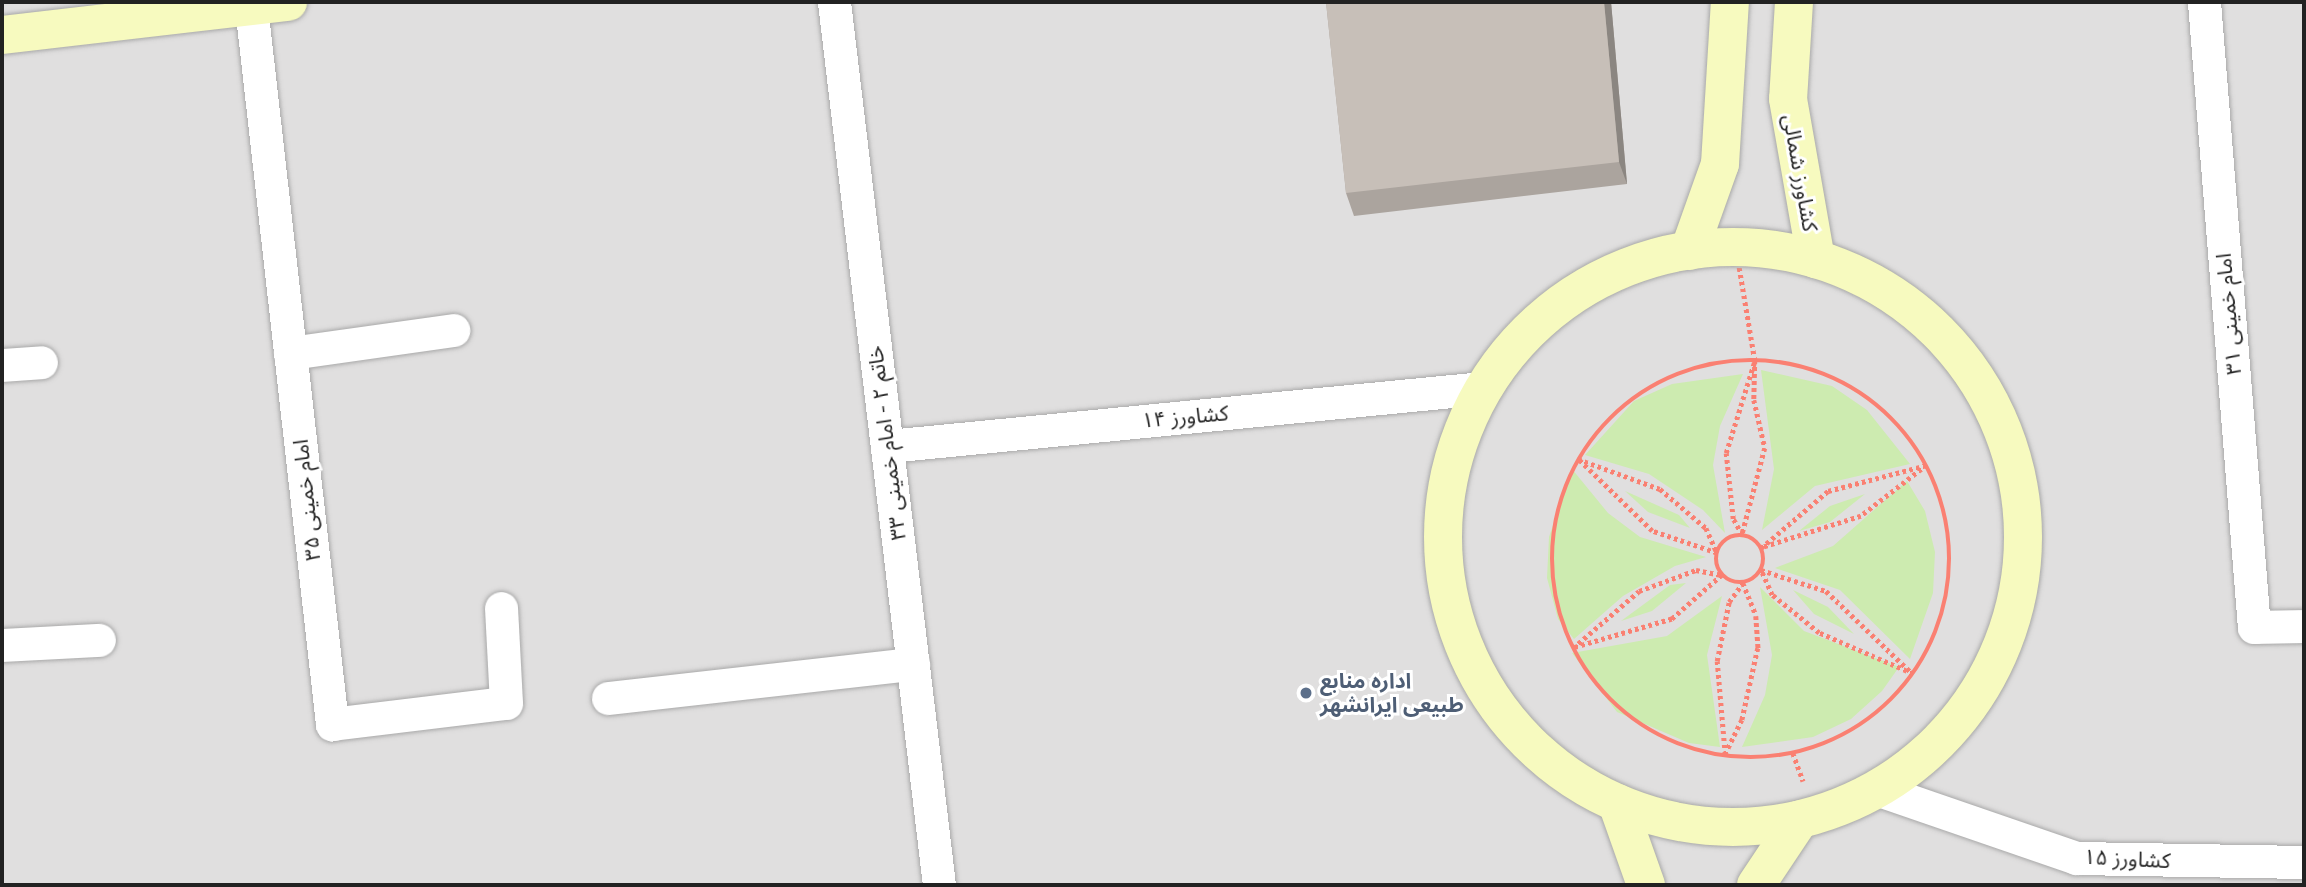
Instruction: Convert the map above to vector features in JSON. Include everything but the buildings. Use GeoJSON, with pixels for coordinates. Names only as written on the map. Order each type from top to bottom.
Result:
{"type":"FeatureCollection","features":[{"type":"Feature","properties":{"kind":"main road"},"geometry":{"type":"LineString","coordinates":[[2,35],[288,2]]}},
{"type":"Feature","properties":{"kind":"main road"},"geometry":{"type":"LineString","coordinates":[[1689,251],[1720,163],[1730,2]]}},
{"type":"Feature","properties":{"kind":"main road","name":"کشاورز شمالی"},"geometry":{"type":"LineString","coordinates":[[1794,2],[1788,99],[1816,260]]}},
{"type":"Feature","properties":{"kind":"main road"},"geometry":{"type":"LineString","coordinates":[[1736,247],[1816,260],[1892,294],[1954,348],[1998,418],[2021,496],[2021,578],[1997,658],[1946,734],[1877,789],[1800,819],[1700,825],[1617,803],[1559,770],[1524,739],[1487,693],[1457,630],[1442,549],[1445,491],[1457,445],[1483,388],[1516,344],[1559,304],[1610,275],[1689,251],[1736,247]]}},
{"type":"Feature","properties":{"kind":"main road"},"geometry":{"type":"LineString","coordinates":[[1617,803],[1646,885]]}},
{"type":"Feature","properties":{"kind":"main road"},"geometry":{"type":"LineString","coordinates":[[1756,885],[1800,819]]}},
{"type":"Feature","properties":{"kind":"street","name":"خاتم ۲ - امام خمینی ۳۳"},"geometry":{"type":"LineString","coordinates":[[834,2],[939,885]]}},
{"type":"Feature","properties":{"kind":"street","name":"امام خمینی ۳۱"},"geometry":{"type":"LineString","coordinates":[[2204,2],[2254,627],[2304,626]]}},
{"type":"Feature","properties":{"kind":"street","name":"امام خمینی ۳۵"},"geometry":{"type":"LineString","coordinates":[[251,6],[332,724],[506,703],[501,608]]}},
{"type":"Feature","properties":{"kind":"street"},"geometry":{"type":"LineString","coordinates":[[290,353],[453,330]]}},
{"type":"Feature","properties":{"kind":"street"},"geometry":{"type":"LineString","coordinates":[[2,365],[41,362]]}},
{"type":"Feature","properties":{"kind":"street","name":"کشاورز ۱۴"},"geometry":{"type":"LineString","coordinates":[[888,446],[1483,388]]}},
{"type":"Feature","properties":{"kind":"street"},"geometry":{"type":"LineString","coordinates":[[2,645],[99,640]]}},
{"type":"Feature","properties":{"kind":"street"},"geometry":{"type":"LineString","coordinates":[[608,698],[913,664]]}},
{"type":"Feature","properties":{"kind":"street","name":"کشاورز ۱۵"},"geometry":{"type":"LineString","coordinates":[[1877,789],[2076,858],[2304,862]]}},
{"type":"Feature","properties":{"kind":"path"},"geometry":{"type":"LineString","coordinates":[[1736,247],[1755,360],[1754,400],[1765,448],[1742,535]]}},
{"type":"Feature","properties":{"kind":"path"},"geometry":{"type":"LineString","coordinates":[[1755,360],[1726,453],[1733,519],[1742,535],[1761,548]]}},
{"type":"Feature","properties":{"kind":"path"},"geometry":{"type":"LineString","coordinates":[[1755,360],[1813,368],[1874,400],[1927,465],[1947,514],[1951,583],[1931,650],[1889,705],[1830,743],[1768,758],[1704,754],[1645,729],[1597,688],[1573,649],[1550,570],[1556,508],[1578,459],[1636,395],[1681,370],[1755,360]]}},
{"type":"Feature","properties":{"kind":"path"},"geometry":{"type":"LineString","coordinates":[[1578,459],[1660,489],[1706,528],[1717,553],[1722,575]]}},
{"type":"Feature","properties":{"kind":"path"},"geometry":{"type":"LineString","coordinates":[[1578,459],[1652,531],[1717,553]]}},
{"type":"Feature","properties":{"kind":"path"},"geometry":{"type":"LineString","coordinates":[[1913,674],[1819,633],[1772,594],[1761,570],[1761,548],[1828,491],[1927,465]]}},
{"type":"Feature","properties":{"kind":"path"},"geometry":{"type":"LineString","coordinates":[[1761,548],[1861,516],[1927,465]]}},
{"type":"Feature","properties":{"kind":"path"},"geometry":{"type":"LineString","coordinates":[[1717,553],[1726,539],[1742,535]]}},
{"type":"Feature","properties":{"kind":"path"},"geometry":{"type":"LineString","coordinates":[[1573,649],[1639,591],[1696,570],[1722,575],[1743,583],[1756,616],[1758,648],[1742,720],[1725,755]]}},
{"type":"Feature","properties":{"kind":"path"},"geometry":{"type":"LineString","coordinates":[[1761,570],[1826,591],[1913,674]]}},
{"type":"Feature","properties":{"kind":"path"},"geometry":{"type":"LineString","coordinates":[[1725,755],[1717,661],[1729,602],[1743,583],[1761,570]]}},
{"type":"Feature","properties":{"kind":"path"},"geometry":{"type":"LineString","coordinates":[[1573,649],[1672,619],[1722,575]]}},
{"type":"Feature","properties":{"kind":"shaded area"},"geometry":{"type":"Polygon","coordinates":[[[2,2],[2304,2],[2304,885],[2,885],[2,2]]]}},
{"type":"Feature","properties":{"kind":"green space"},"geometry":{"type":"Polygon","coordinates":[[[1761,370],[1832,386],[1867,410],[1910,464],[1815,486],[1762,530],[1774,469],[1761,370]]]}},
{"type":"Feature","properties":{"kind":"green space"},"geometry":{"type":"Polygon","coordinates":[[[1743,374],[1720,426],[1713,465],[1725,533],[1703,510],[1649,474],[1585,455],[1634,401],[1672,384],[1743,374]]]}},
{"type":"Feature","properties":{"kind":"green space"},"geometry":{"type":"Polygon","coordinates":[[[1572,469],[1608,513],[1640,537],[1706,557],[1675,566],[1623,596],[1574,639],[1558,619],[1547,578],[1549,537],[1572,469]]]}},
{"type":"Feature","properties":{"kind":"green space"},"geometry":{"type":"Polygon","coordinates":[[[1907,481],[1925,511],[1935,552],[1933,593],[1910,659],[1840,590],[1775,568],[1833,546],[1907,481]]]}},
{"type":"Feature","properties":{"kind":"green space"},"geometry":{"type":"Polygon","coordinates":[[[1625,491],[1679,515],[1690,528],[1648,512],[1625,491]]]}},
{"type":"Feature","properties":{"kind":"green space"},"geometry":{"type":"Polygon","coordinates":[[[1865,494],[1830,522],[1799,531],[1830,506],[1865,494]]]}},
{"type":"Feature","properties":{"kind":"green space"},"geometry":{"type":"Polygon","coordinates":[[[1686,583],[1652,611],[1621,621],[1670,585],[1686,583]]]}},
{"type":"Feature","properties":{"kind":"green space"},"geometry":{"type":"Polygon","coordinates":[[[1760,587],[1804,631],[1899,667],[1882,691],[1851,719],[1813,737],[1742,747],[1765,695],[1772,655],[1760,587]]]}},
{"type":"Feature","properties":{"kind":"green space"},"geometry":{"type":"Polygon","coordinates":[[[1793,590],[1828,607],[1854,634],[1814,614],[1793,590]]]}},
{"type":"Feature","properties":{"kind":"green space"},"geometry":{"type":"Polygon","coordinates":[[[1722,596],[1707,655],[1720,747],[1689,743],[1617,712],[1572,653],[1667,636],[1722,596]]]}},
{"type":"Feature","properties":{"kind":"place","name":"اداره منابع طبیعی ایرانشهر"},"geometry":{"type":"Point","coordinates":[1306,693]}}]}
